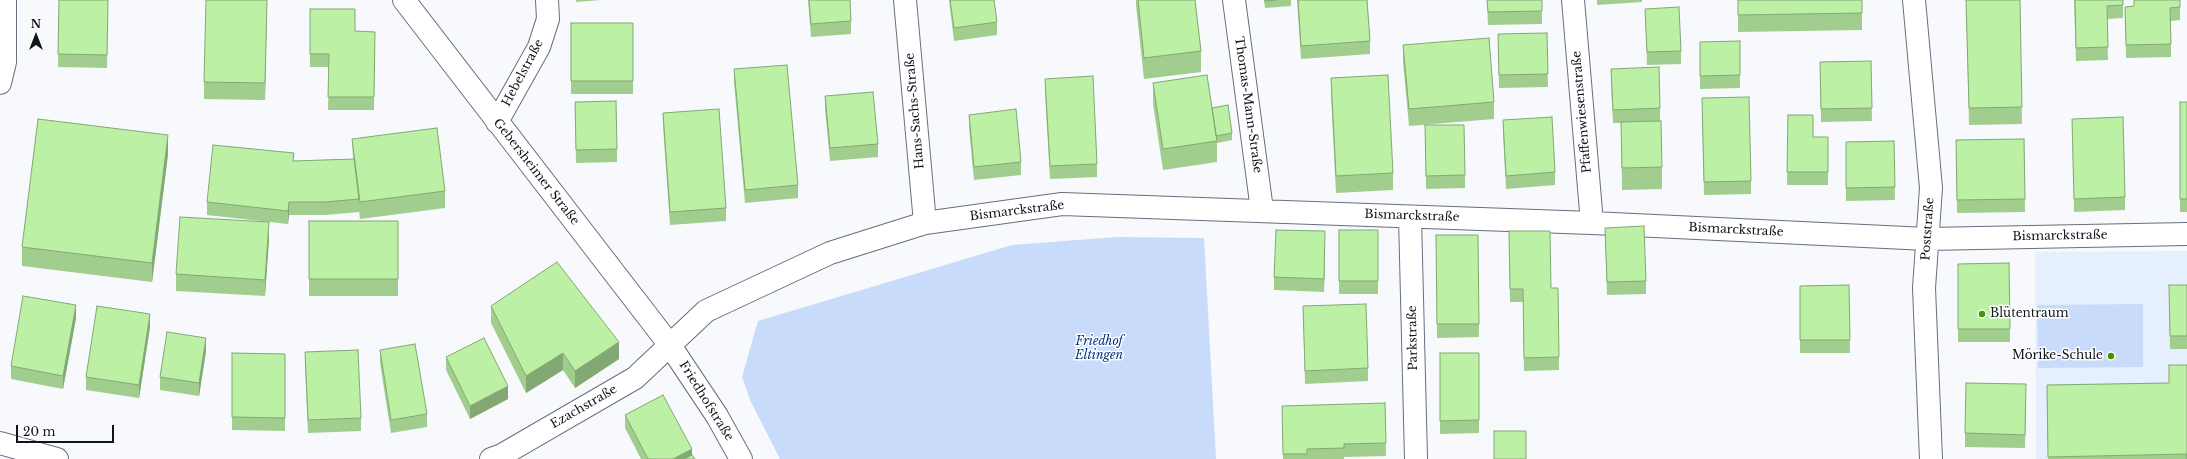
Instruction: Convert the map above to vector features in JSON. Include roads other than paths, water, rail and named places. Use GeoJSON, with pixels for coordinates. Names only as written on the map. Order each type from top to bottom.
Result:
{"type":"FeatureCollection","features":[{"type":"Feature","properties":{"kind":"street"},"geometry":{"type":"LineString","coordinates":[[0,83],[5,62],[5,0]]}},
{"type":"Feature","properties":{"kind":"street","name":"Gebersheimer Straße"},"geometry":{"type":"LineString","coordinates":[[404,0],[669,344]]}},
{"type":"Feature","properties":{"kind":"street","name":"Hebelstraße"},"geometry":{"type":"LineString","coordinates":[[497,122],[539,47],[548,19],[547,0]]}},
{"type":"Feature","properties":{"kind":"street","name":"Hans-Sachs-Straße"},"geometry":{"type":"LineString","coordinates":[[904,0],[926,222]]}},
{"type":"Feature","properties":{"kind":"street","name":"Thomas-Mann-Straße"},"geometry":{"type":"LineString","coordinates":[[1234,0],[1262,210]]}},
{"type":"Feature","properties":{"kind":"street","name":"Pfaffenwiesenstraße"},"geometry":{"type":"LineString","coordinates":[[1573,0],[1592,223]]}},
{"type":"Feature","properties":{"kind":"street","name":"Poststraße"},"geometry":{"type":"LineString","coordinates":[[1914,0],[1931,188],[1924,288],[1931,459]]}},
{"type":"Feature","properties":{"kind":"street","name":"Bismarckstraße"},"geometry":{"type":"LineString","coordinates":[[669,344],[706,311],[830,253],[926,222],[1062,204],[1592,223],[1927,239],[2187,234]]}},
{"type":"Feature","properties":{"kind":"street","name":"Parkstraße"},"geometry":{"type":"LineString","coordinates":[[1410,216],[1416,459]]}},
{"type":"Feature","properties":{"kind":"street","name":"Ezachstraße"},"geometry":{"type":"LineString","coordinates":[[498,458],[635,378],[669,344]]}},
{"type":"Feature","properties":{"kind":"street","name":"Friedhofstraße"},"geometry":{"type":"LineString","coordinates":[[669,344],[717,416],[741,459]]}},
{"type":"Feature","properties":{"kind":"street"},"geometry":{"type":"LineString","coordinates":[[0,443],[57,459]]}},
{"type":"Feature","properties":{"kind":"place","name":"Blütentraum"},"geometry":{"type":"Point","coordinates":[1982,314]}},
{"type":"Feature","properties":{"kind":"place","name":"Mörike-Schule"},"geometry":{"type":"Point","coordinates":[2111,356]}},
{"type":"Feature","properties":{"kind":"park label","name":"Friedhof Eltingen"},"geometry":{"type":"Point","coordinates":[1099,349]}}]}
